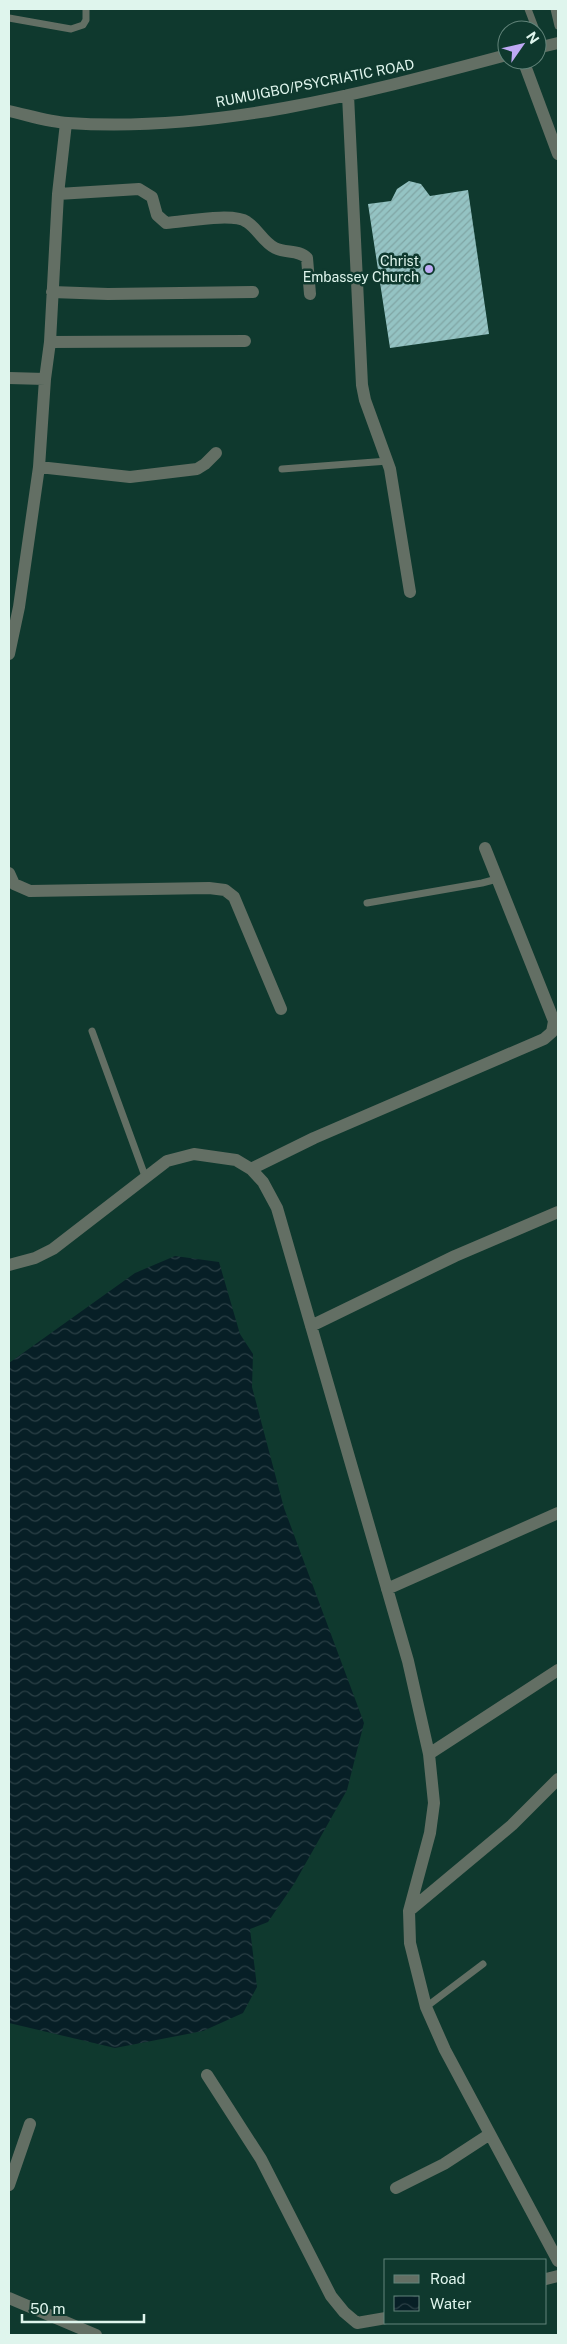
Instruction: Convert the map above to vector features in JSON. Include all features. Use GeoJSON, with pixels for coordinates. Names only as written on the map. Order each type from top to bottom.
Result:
{"type":"FeatureCollection","features":[{"type":"Feature","properties":{"kind":"street","name":"RUMUIGBO/PSYCRIATIC ROAD"},"geometry":{"type":"LineString","coordinates":[[9,111],[66,123],[160,125],[209,120],[348,95],[497,58]]}},
{"type":"Feature","properties":{"kind":"street"},"geometry":{"type":"LineString","coordinates":[[526,70],[558,154]]}},
{"type":"Feature","properties":{"kind":"street"},"geometry":{"type":"LineString","coordinates":[[348,95],[362,385],[365,400],[388,461],[410,592]]}},
{"type":"Feature","properties":{"kind":"street"},"geometry":{"type":"LineString","coordinates":[[9,647],[19,607],[39,467],[45,378],[50,342],[58,194],[66,123]]}},
{"type":"Feature","properties":{"kind":"street"},"geometry":{"type":"LineString","coordinates":[[58,194],[139,189],[152,197],[157,215],[166,224],[230,218],[244,220],[272,246],[281,251],[304,254],[307,258],[310,294]]}},
{"type":"Feature","properties":{"kind":"street"},"geometry":{"type":"LineString","coordinates":[[52,292],[108,294],[253,292]]}},
{"type":"Feature","properties":{"kind":"street"},"geometry":{"type":"LineString","coordinates":[[50,342],[245,341]]}},
{"type":"Feature","properties":{"kind":"street"},"geometry":{"type":"LineString","coordinates":[[9,378],[45,378]]}},
{"type":"Feature","properties":{"kind":"street"},"geometry":{"type":"LineString","coordinates":[[39,467],[130,477],[197,469],[206,464],[216,453]]}},
{"type":"Feature","properties":{"kind":"street"},"geometry":{"type":"LineString","coordinates":[[251,1169],[314,1138],[551,1034],[554,1022],[485,848]]}},
{"type":"Feature","properties":{"kind":"street"},"geometry":{"type":"LineString","coordinates":[[9,873],[14,884],[30,891],[186,888],[225,890],[234,897],[280,1009]]}},
{"type":"Feature","properties":{"kind":"street"},"geometry":{"type":"LineString","coordinates":[[9,1265],[35,1258],[53,1249],[72,1236],[145,1176],[167,1161],[194,1154],[236,1160],[251,1169],[263,1182],[277,1208],[408,1661],[429,1754],[434,1803],[430,1833],[409,1911],[410,1943],[426,2007],[445,2050],[558,2261]]}},
{"type":"Feature","properties":{"kind":"street"},"geometry":{"type":"LineString","coordinates":[[311,1326],[456,1256],[558,1212]]}},
{"type":"Feature","properties":{"kind":"street"},"geometry":{"type":"LineString","coordinates":[[387,1589],[558,1513]]}},
{"type":"Feature","properties":{"kind":"street"},"geometry":{"type":"LineString","coordinates":[[429,1754],[558,1670]]}},
{"type":"Feature","properties":{"kind":"street"},"geometry":{"type":"LineString","coordinates":[[409,1911],[512,1825],[558,1779]]}},
{"type":"Feature","properties":{"kind":"street"},"geometry":{"type":"LineString","coordinates":[[207,2075],[261,2159],[331,2296],[344,2312],[357,2323],[384,2318]]}},
{"type":"Feature","properties":{"kind":"street"},"geometry":{"type":"LineString","coordinates":[[9,2185],[30,2124]]}},
{"type":"Feature","properties":{"kind":"street"},"geometry":{"type":"LineString","coordinates":[[396,2188],[444,2164],[490,2134]]}},
{"type":"Feature","properties":{"kind":"street"},"geometry":{"type":"LineString","coordinates":[[9,2298],[96,2335]]}},
{"type":"Feature","properties":{"kind":"lane"},"geometry":{"type":"LineString","coordinates":[[9,18],[71,30],[83,25],[86,9]]}},
{"type":"Feature","properties":{"kind":"lane"},"geometry":{"type":"LineString","coordinates":[[554,9],[558,26]]}},
{"type":"Feature","properties":{"kind":"lane"},"geometry":{"type":"LineString","coordinates":[[282,469],[388,461]]}},
{"type":"Feature","properties":{"kind":"lane"},"geometry":{"type":"LineString","coordinates":[[367,903],[497,879]]}},
{"type":"Feature","properties":{"kind":"lane"},"geometry":{"type":"LineString","coordinates":[[92,1031],[145,1176]]}},
{"type":"Feature","properties":{"kind":"lane"},"geometry":{"type":"LineString","coordinates":[[426,2007],[483,1964]]}},
{"type":"Feature","properties":{"kind":"water"},"geometry":{"type":"Polygon","coordinates":[[[175,1256],[219,1262],[240,1334],[253,1354],[252,1387],[284,1508],[364,1723],[347,1790],[294,1884],[268,1922],[250,1929],[257,1987],[243,2013],[203,2031],[115,2048],[9,2023],[9,1363],[135,1273],[175,1256]]]}},
{"type":"Feature","properties":{"kind":"building","name":"Christ Embassey Church"},"geometry":{"type":"Polygon","coordinates":[[[409,181],[421,184],[430,196],[468,190],[489,334],[390,348],[368,204],[391,201],[397,189],[409,181]]]}},
{"type":"Feature","properties":{"kind":"place","name":"Christ Embassey Church"},"geometry":{"type":"Point","coordinates":[429,269]}}]}
